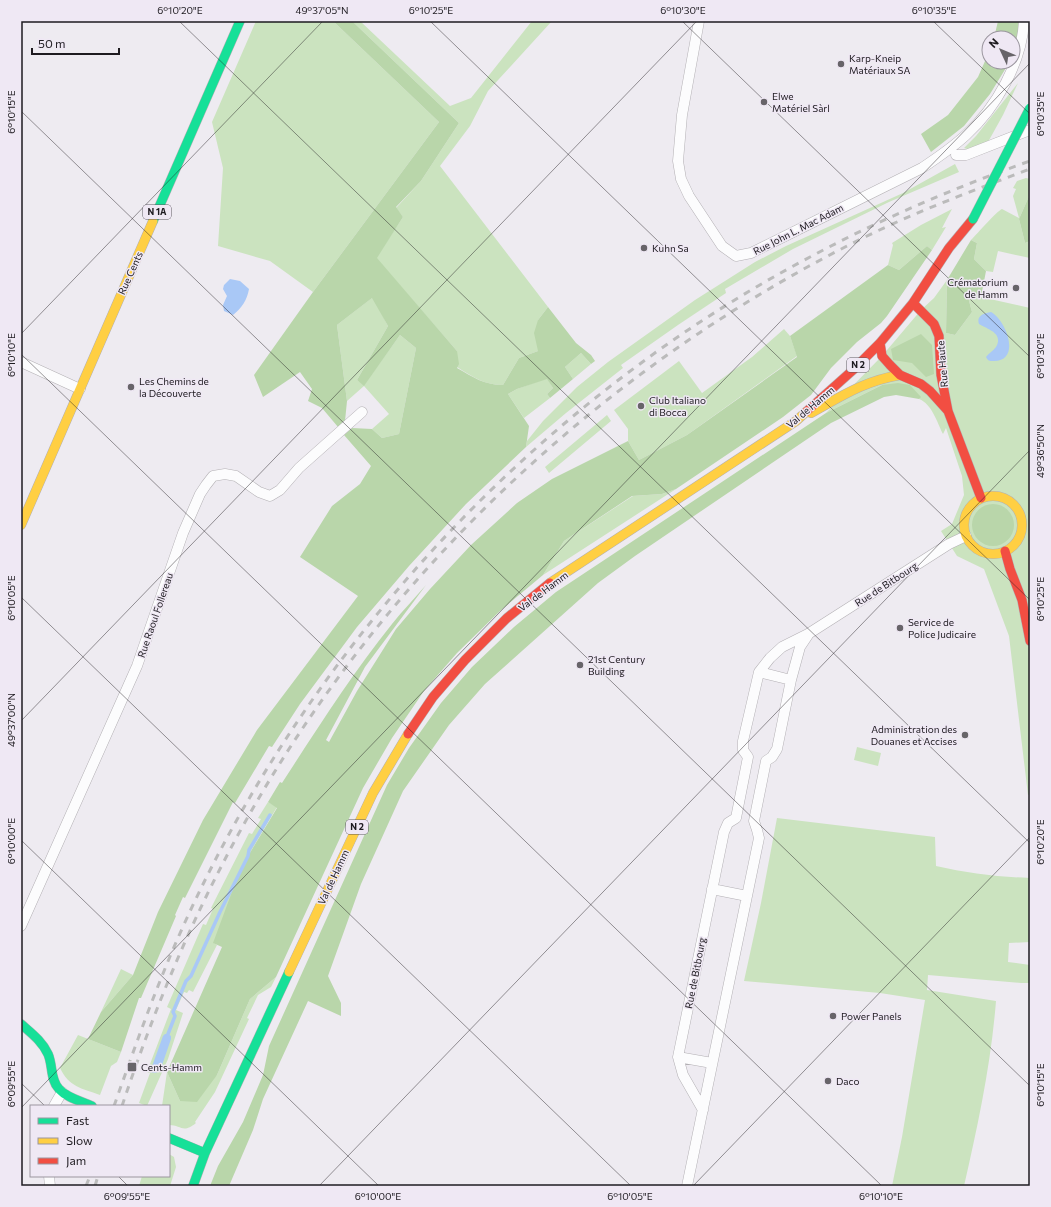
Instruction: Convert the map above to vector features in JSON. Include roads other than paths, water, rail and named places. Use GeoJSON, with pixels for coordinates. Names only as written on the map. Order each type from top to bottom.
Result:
{"type":"FeatureCollection","features":[{"type":"Feature","properties":{"kind":"main road","name":"Rue Cents"},"geometry":{"type":"LineString","coordinates":[[21,525],[240,21]]}},
{"type":"Feature","properties":{"kind":"main road","name":"Val de Hamm"},"geometry":{"type":"LineString","coordinates":[[193,1186],[205,1153],[373,793],[401,743],[434,698],[465,660],[507,618],[550,583],[796,421],[853,370],[880,343],[912,303],[949,248],[973,219],[1030,108]]}},
{"type":"Feature","properties":{"kind":"main road","name":"Rue Haute"},"geometry":{"type":"LineString","coordinates":[[912,303],[934,324],[939,336],[941,375],[948,411],[980,498]]}},
{"type":"Feature","properties":{"kind":"main road","name":"Rue Haute"},"geometry":{"type":"LineString","coordinates":[[880,343],[882,356],[900,376],[921,384],[930,391],[948,411]]}},
{"type":"Feature","properties":{"kind":"main road","name":"Rue Haute"},"geometry":{"type":"LineString","coordinates":[[796,421],[862,385],[882,378],[900,376]]}},
{"type":"Feature","properties":{"kind":"main road"},"geometry":{"type":"LineString","coordinates":[[990,496],[1003,498],[1015,506],[1020,514],[1022,524],[1020,535],[1014,544],[1005,551],[994,554],[982,552],[972,546],[966,536],[963,525],[965,514],[971,505],[980,498],[990,496]]}},
{"type":"Feature","properties":{"kind":"main road"},"geometry":{"type":"LineString","coordinates":[[1005,551],[1022,600],[1030,641]]}},
{"type":"Feature","properties":{"kind":"main road"},"geometry":{"type":"LineString","coordinates":[[21,1024],[43,1045],[49,1058],[57,1087],[62,1092],[90,1105]]}},
{"type":"Feature","properties":{"kind":"main road"},"geometry":{"type":"LineString","coordinates":[[170,1138],[205,1153]]}},
{"type":"Feature","properties":{"kind":"street","name":"Rue John L. Mac Adam"},"geometry":{"type":"LineString","coordinates":[[699,21],[682,115],[678,161],[682,179],[689,196],[722,246],[736,256],[751,253],[922,168],[944,153],[967,134],[986,112],[1003,88],[1016,61],[1023,33],[1024,21]]}},
{"type":"Feature","properties":{"kind":"street"},"geometry":{"type":"LineString","coordinates":[[956,155],[966,155],[1030,130]]}},
{"type":"Feature","properties":{"kind":"street"},"geometry":{"type":"LineString","coordinates":[[21,362],[80,389]]}},
{"type":"Feature","properties":{"kind":"street","name":"Rue Raoul Follereau"},"geometry":{"type":"LineString","coordinates":[[21,926],[137,666],[183,532],[206,485],[213,476],[224,474],[236,476],[259,492],[270,496],[280,490],[299,468],[362,412]]}},
{"type":"Feature","properties":{"kind":"street","name":"Rue de Bitbourg"},"geometry":{"type":"LineString","coordinates":[[703,1110],[683,1075],[678,1057],[724,832],[728,823],[736,818],[748,757],[744,750],[743,741],[759,672],[770,658],[782,647],[808,634],[949,544],[966,536]]}},
{"type":"Feature","properties":{"kind":"street","name":"Rue de Bitbourg"},"geometry":{"type":"LineString","coordinates":[[687,1186],[759,838],[754,821],[766,761],[772,757],[777,749],[791,680],[800,647],[808,634]]}},
{"type":"Feature","properties":{"kind":"street"},"geometry":{"type":"LineString","coordinates":[[759,672],[791,680]]}},
{"type":"Feature","properties":{"kind":"street"},"geometry":{"type":"LineString","coordinates":[[748,757],[766,761]]}},
{"type":"Feature","properties":{"kind":"street"},"geometry":{"type":"LineString","coordinates":[[742,789],[760,792]]}},
{"type":"Feature","properties":{"kind":"street"},"geometry":{"type":"LineString","coordinates":[[736,818],[754,821]]}},
{"type":"Feature","properties":{"kind":"street"},"geometry":{"type":"LineString","coordinates":[[712,889],[747,896]]}},
{"type":"Feature","properties":{"kind":"street"},"geometry":{"type":"LineString","coordinates":[[678,1057],[712,1063]]}},
{"type":"Feature","properties":{"kind":"street"},"geometry":{"type":"LineString","coordinates":[[55,1105],[62,1092]]}},
{"type":"Feature","properties":{"kind":"water"},"geometry":{"type":"Polygon","coordinates":[[[230,279],[240,281],[249,289],[244,304],[233,315],[224,311],[223,305],[227,296],[223,289],[224,285],[230,279]]]}},
{"type":"Feature","properties":{"kind":"water"},"geometry":{"type":"Polygon","coordinates":[[[991,312],[1002,323],[1009,340],[1007,355],[1002,359],[994,361],[987,359],[986,357],[996,347],[998,338],[994,332],[979,324],[978,321],[981,315],[991,312]]]}},
{"type":"Feature","properties":{"kind":"water"},"geometry":{"type":"Polygon","coordinates":[[[165,1034],[171,1036],[171,1039],[160,1071],[155,1073],[150,1072],[163,1036],[165,1034]]]}},
{"type":"Feature","properties":{"kind":"waterway"},"geometry":{"type":"LineString","coordinates":[[168,1034],[175,1016],[173,1012],[186,981],[191,976],[220,912],[248,856],[249,850],[270,815]]}},
{"type":"Feature","properties":{"kind":"railway"},"geometry":{"type":"LineString","coordinates":[[114,1105],[166,966],[186,920],[238,818],[299,719],[368,626],[444,538],[527,456],[616,382],[711,315],[810,257],[837,243],[946,193],[1030,161]]}},
{"type":"Feature","properties":{"kind":"railway"},"geometry":{"type":"LineString","coordinates":[[122,1105],[143,1045],[192,925],[221,867],[277,767],[342,673],[414,583],[493,500],[578,423],[670,353],[766,291],[867,236],[948,201],[1030,169]]}},
{"type":"Feature","properties":{"kind":"railway"},"geometry":{"type":"LineString","coordinates":[[86,1186],[90,1177]]}},
{"type":"Feature","properties":{"kind":"railway"},"geometry":{"type":"LineString","coordinates":[[95,1186],[98,1177]]}},
{"type":"Feature","properties":{"kind":"place","name":"Karp-Kneip Matériaux SA"},"geometry":{"type":"Point","coordinates":[841,64]}},
{"type":"Feature","properties":{"kind":"place","name":"Elwe Matériel Sàrl"},"geometry":{"type":"Point","coordinates":[764,102]}},
{"type":"Feature","properties":{"kind":"place","name":"Kuhn Sa"},"geometry":{"type":"Point","coordinates":[644,248]}},
{"type":"Feature","properties":{"kind":"place","name":"Crématorium de Hamm"},"geometry":{"type":"Point","coordinates":[1016,288]}},
{"type":"Feature","properties":{"kind":"place","name":"Les Chemins de la Découverte"},"geometry":{"type":"Point","coordinates":[131,387]}},
{"type":"Feature","properties":{"kind":"place","name":"Club Italiano di Bocca"},"geometry":{"type":"Point","coordinates":[641,406]}},
{"type":"Feature","properties":{"kind":"place","name":"Service de Police Judicaire"},"geometry":{"type":"Point","coordinates":[900,628]}},
{"type":"Feature","properties":{"kind":"place","name":"21st Century Building"},"geometry":{"type":"Point","coordinates":[580,665]}},
{"type":"Feature","properties":{"kind":"place","name":"Administration des Douanes et Accises"},"geometry":{"type":"Point","coordinates":[965,735]}},
{"type":"Feature","properties":{"kind":"place","name":"Power Panels"},"geometry":{"type":"Point","coordinates":[833,1016]}},
{"type":"Feature","properties":{"kind":"place","name":"Cents-Hamm"},"geometry":{"type":"Point","coordinates":[132,1067]}},
{"type":"Feature","properties":{"kind":"place","name":"Daco"},"geometry":{"type":"Point","coordinates":[828,1081]}}]}
